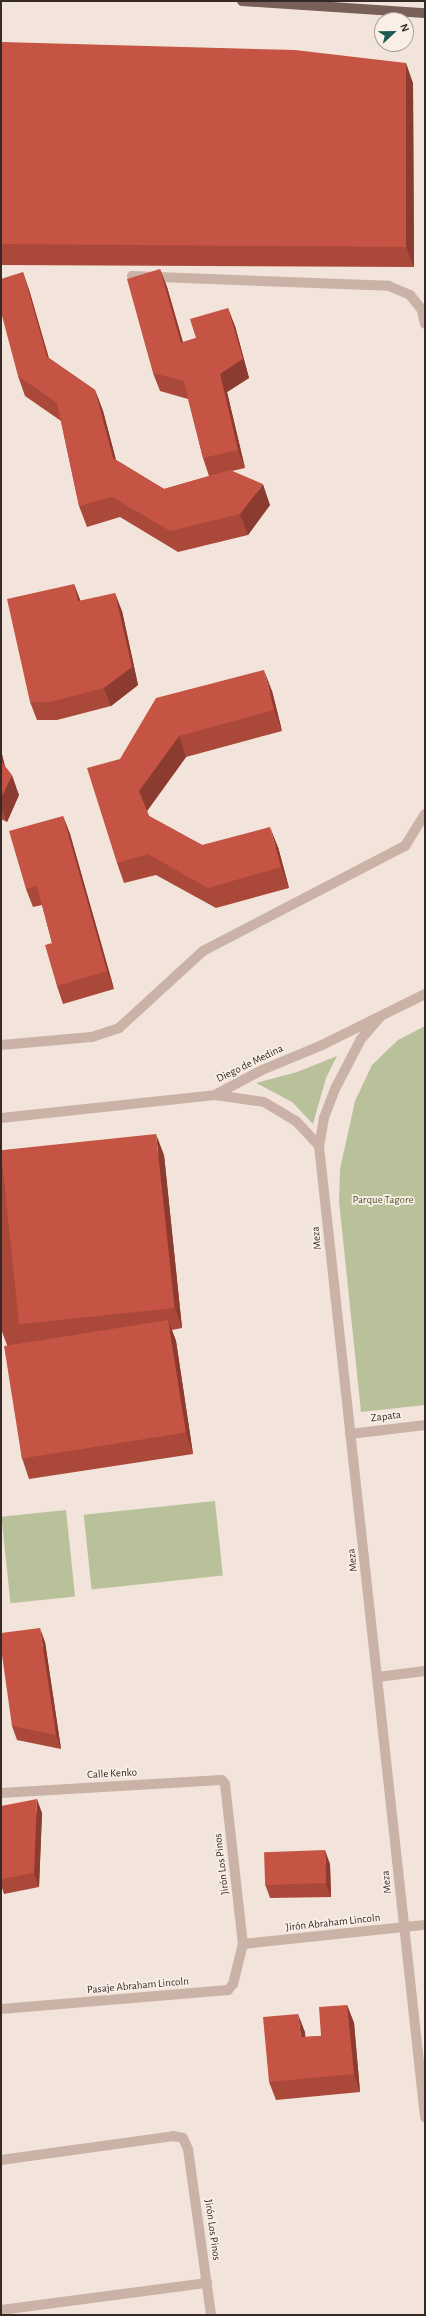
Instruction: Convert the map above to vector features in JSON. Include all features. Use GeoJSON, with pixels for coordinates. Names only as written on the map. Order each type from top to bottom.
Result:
{"type":"FeatureCollection","features":[{"type":"Feature","properties":{"kind":"main road"},"geometry":{"type":"LineString","coordinates":[[242,1],[300,2],[425,13]]}},
{"type":"Feature","properties":{"kind":"street"},"geometry":{"type":"LineString","coordinates":[[132,276],[389,286],[410,295],[422,310],[425,324]]}},
{"type":"Feature","properties":{"kind":"street"},"geometry":{"type":"LineString","coordinates":[[1,1045],[92,1037],[119,1028],[203,951],[405,846],[425,814]]}},
{"type":"Feature","properties":{"kind":"street","name":"Diego de Medina"},"geometry":{"type":"LineString","coordinates":[[1,1118],[215,1095],[262,1070],[322,1045],[425,994]]}},
{"type":"Feature","properties":{"kind":"street","name":"Meza"},"geometry":{"type":"LineString","coordinates":[[381,1016],[361,1039],[335,1089],[324,1118],[320,1146],[425,2117]]}},
{"type":"Feature","properties":{"kind":"street"},"geometry":{"type":"LineString","coordinates":[[215,1095],[264,1102],[296,1121],[320,1146]]}},
{"type":"Feature","properties":{"kind":"street","name":"Zapata"},"geometry":{"type":"LineString","coordinates":[[350,1434],[425,1425]]}},
{"type":"Feature","properties":{"kind":"street"},"geometry":{"type":"LineString","coordinates":[[378,1677],[425,1671]]}},
{"type":"Feature","properties":{"kind":"street","name":"Calle Kenko"},"geometry":{"type":"LineString","coordinates":[[1,1793],[221,1779],[224,1781]]}},
{"type":"Feature","properties":{"kind":"street","name":"Jirón Los Pinos"},"geometry":{"type":"LineString","coordinates":[[224,1781],[243,1944]]}},
{"type":"Feature","properties":{"kind":"street","name":"Jirón Abraham Lincoln"},"geometry":{"type":"LineString","coordinates":[[243,1944],[425,1925]]}},
{"type":"Feature","properties":{"kind":"street","name":"Pasaje Abraham Lincoln"},"geometry":{"type":"LineString","coordinates":[[1,2009],[228,1990],[233,1984],[243,1944]]}},
{"type":"Feature","properties":{"kind":"street","name":"Jirón Los Pinos"},"geometry":{"type":"LineString","coordinates":[[1,2160],[173,2136],[183,2138],[188,2149],[211,2315]]}},
{"type":"Feature","properties":{"kind":"street"},"geometry":{"type":"LineString","coordinates":[[1,2310],[207,2283]]}},
{"type":"Feature","properties":{"kind":"green space","name":"Parque Tagore"},"geometry":{"type":"Polygon","coordinates":[[[425,1026],[425,1405],[361,1412],[339,1201],[340,1169],[355,1101],[372,1065],[398,1040],[425,1026]]]}},
{"type":"Feature","properties":{"kind":"green space"},"geometry":{"type":"Polygon","coordinates":[[[337,1056],[326,1078],[313,1124],[292,1102],[256,1083],[297,1072],[337,1056]]]}},
{"type":"Feature","properties":{"kind":"green space"},"geometry":{"type":"Polygon","coordinates":[[[215,1501],[223,1576],[92,1589],[84,1515],[215,1501]]]}},
{"type":"Feature","properties":{"kind":"green space"},"geometry":{"type":"Polygon","coordinates":[[[66,1510],[75,1597],[10,1603],[1,1517],[66,1510]]]}},
{"type":"Feature","properties":{"kind":"building"},"geometry":{"type":"Polygon","coordinates":[[[1,42],[295,50],[406,63],[406,247],[1,244],[1,42]]]}},
{"type":"Feature","properties":{"kind":"building"},"geometry":{"type":"Polygon","coordinates":[[[160,269],[181,343],[196,338],[190,319],[228,308],[243,359],[220,374],[238,450],[203,458],[184,381],[153,373],[127,279],[160,269]]]}},
{"type":"Feature","properties":{"kind":"building"},"geometry":{"type":"Polygon","coordinates":[[[23,272],[47,357],[95,390],[113,458],[164,489],[230,470],[263,484],[240,514],[170,531],[112,497],[79,506],[57,403],[18,376],[1,312],[1,279],[23,272]]]}},
{"type":"Feature","properties":{"kind":"building"},"geometry":{"type":"Polygon","coordinates":[[[74,584],[78,601],[115,593],[132,667],[104,688],[50,702],[30,702],[7,599],[74,584]]]}},
{"type":"Feature","properties":{"kind":"building"},"geometry":{"type":"Polygon","coordinates":[[[264,670],[274,710],[179,736],[139,791],[149,816],[202,845],[270,827],[281,867],[208,888],[148,854],[117,863],[87,768],[120,759],[156,698],[264,670]]]}},
{"type":"Feature","properties":{"kind":"building"},"geometry":{"type":"Polygon","coordinates":[[[1,761],[12,775],[1,798],[1,761]]]}},
{"type":"Feature","properties":{"kind":"building"},"geometry":{"type":"Polygon","coordinates":[[[63,816],[107,971],[57,986],[45,945],[52,943],[37,886],[26,889],[9,831],[63,816]]]}},
{"type":"Feature","properties":{"kind":"building"},"geometry":{"type":"Polygon","coordinates":[[[156,1134],[174,1308],[19,1324],[1,1150],[156,1134]]]}},
{"type":"Feature","properties":{"kind":"building"},"geometry":{"type":"Polygon","coordinates":[[[168,1320],[186,1433],[22,1459],[4,1346],[168,1320]]]}},
{"type":"Feature","properties":{"kind":"building"},"geometry":{"type":"Polygon","coordinates":[[[40,1628],[56,1735],[12,1726],[1,1648],[1,1633],[40,1628]]]}},
{"type":"Feature","properties":{"kind":"building"},"geometry":{"type":"Polygon","coordinates":[[[37,1799],[34,1873],[1,1879],[1,1806],[37,1799]]]}},
{"type":"Feature","properties":{"kind":"building"},"geometry":{"type":"Polygon","coordinates":[[[325,1850],[326,1883],[265,1885],[264,1852],[325,1850]]]}},
{"type":"Feature","properties":{"kind":"building"},"geometry":{"type":"Polygon","coordinates":[[[347,2005],[354,2074],[269,2082],[263,2017],[298,2014],[301,2037],[321,2036],[319,2007],[347,2005]]]}}]}
